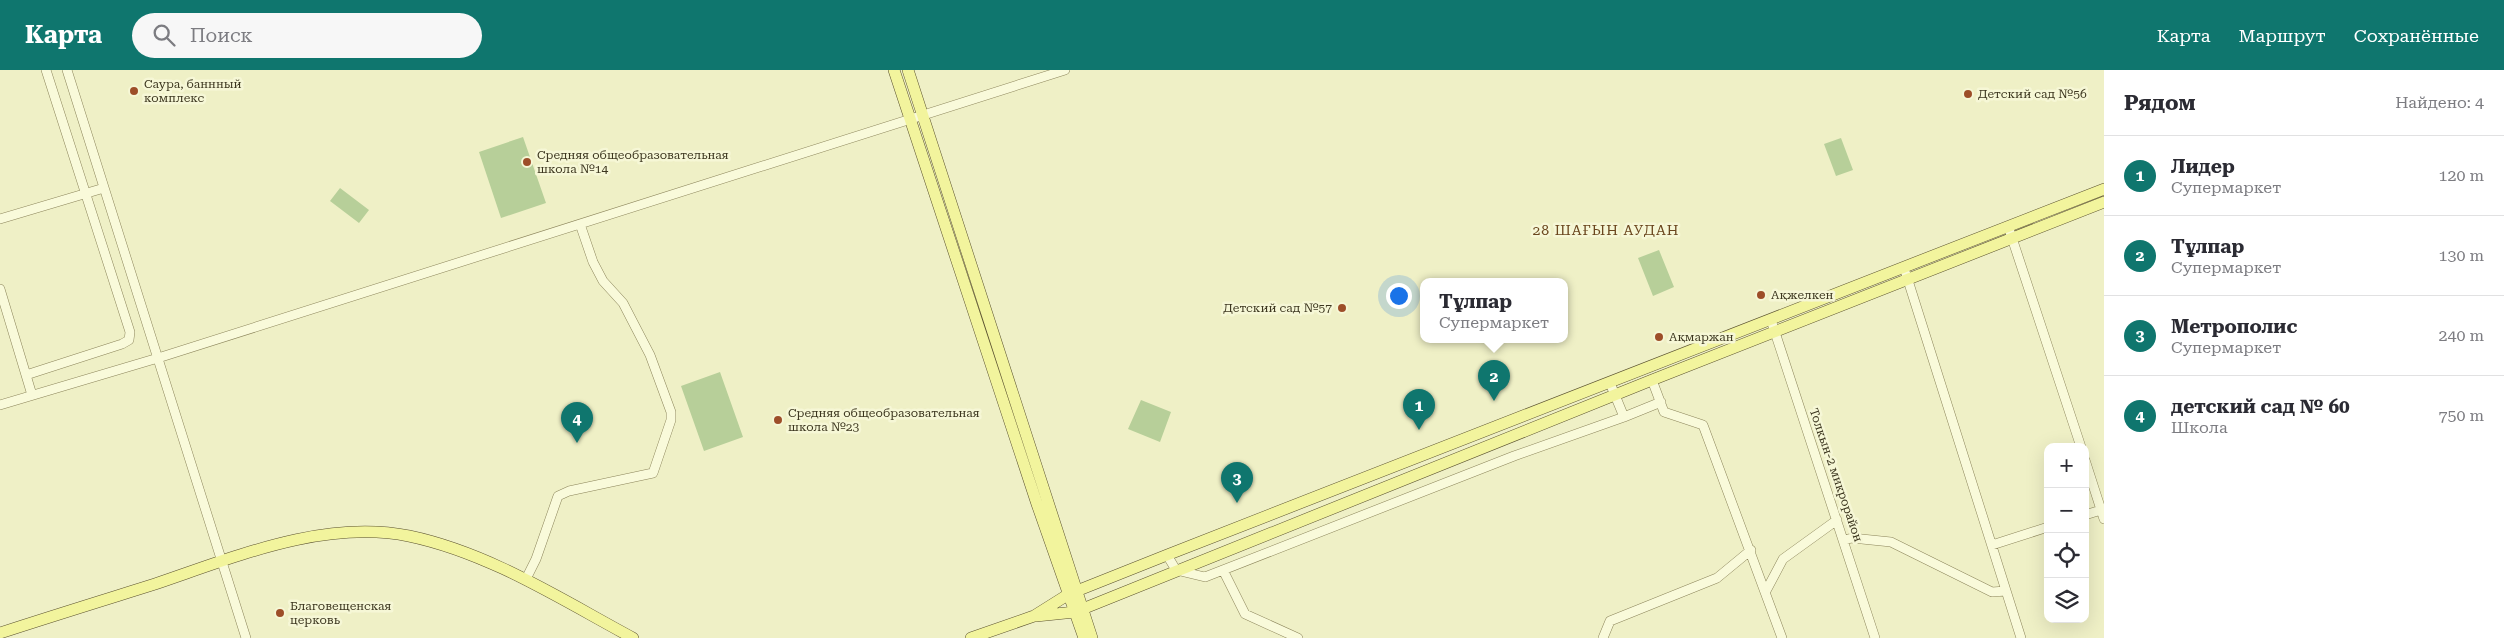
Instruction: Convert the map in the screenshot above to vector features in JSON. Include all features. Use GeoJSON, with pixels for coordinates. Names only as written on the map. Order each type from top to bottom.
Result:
{"type":"FeatureCollection","features":[{"type":"Feature","properties":{"kind":"main road"},"geometry":{"type":"LineString","coordinates":[[894,70],[1049,540],[1073,592]]}},
{"type":"Feature","properties":{"kind":"main road"},"geometry":{"type":"LineString","coordinates":[[908,70],[1073,592],[1092,638]]}},
{"type":"Feature","properties":{"kind":"main road"},"geometry":{"type":"LineString","coordinates":[[1034,616],[1073,592],[2104,189]]}},
{"type":"Feature","properties":{"kind":"main road"},"geometry":{"type":"LineString","coordinates":[[971,638],[1034,616],[1079,610],[1652,380],[2104,202]]}},
{"type":"Feature","properties":{"kind":"main road"},"geometry":{"type":"LineString","coordinates":[[0,632],[280,545],[341,532],[378,532],[410,536],[457,551],[526,579],[633,638]]}},
{"type":"Feature","properties":{"kind":"main road"},"geometry":{"type":"LineString","coordinates":[[1079,610],[1084,638]]}},
{"type":"Feature","properties":{"kind":"street"},"geometry":{"type":"LineString","coordinates":[[26,375],[128,340],[130,332],[46,70]]}},
{"type":"Feature","properties":{"kind":"street"},"geometry":{"type":"LineString","coordinates":[[67,70],[246,638]]}},
{"type":"Feature","properties":{"kind":"street"},"geometry":{"type":"LineString","coordinates":[[0,405],[158,358],[1065,70]]}},
{"type":"Feature","properties":{"kind":"street"},"geometry":{"type":"LineString","coordinates":[[0,219],[104,188]]}},
{"type":"Feature","properties":{"kind":"street"},"geometry":{"type":"LineString","coordinates":[[526,579],[536,559],[558,496],[569,491],[653,473],[671,420],[671,412],[650,355],[623,303],[603,281],[593,262],[580,224]]}},
{"type":"Feature","properties":{"kind":"street"},"geometry":{"type":"LineString","coordinates":[[2008,227],[2080,443]]}},
{"type":"Feature","properties":{"kind":"street"},"geometry":{"type":"LineString","coordinates":[[1904,267],[2021,638]]}},
{"type":"Feature","properties":{"kind":"street"},"geometry":{"type":"LineString","coordinates":[[0,290],[32,395]]}},
{"type":"Feature","properties":{"kind":"street","name":"Толкын-2 микрорайон"},"geometry":{"type":"LineString","coordinates":[[1771,320],[1875,638]]}},
{"type":"Feature","properties":{"kind":"street"},"geometry":{"type":"LineString","coordinates":[[1652,380],[1664,412],[1703,425],[1751,550],[1782,638]]}},
{"type":"Feature","properties":{"kind":"street"},"geometry":{"type":"LineString","coordinates":[[1610,383],[1624,416]]}},
{"type":"Feature","properties":{"kind":"street"},"geometry":{"type":"LineString","coordinates":[[1167,555],[1176,570],[1205,577],[1514,456],[1660,402]]}},
{"type":"Feature","properties":{"kind":"street"},"geometry":{"type":"LineString","coordinates":[[2089,472],[2103,513],[2089,515]]}},
{"type":"Feature","properties":{"kind":"street"},"geometry":{"type":"LineString","coordinates":[[1766,591],[1783,559],[1837,520]]}},
{"type":"Feature","properties":{"kind":"street"},"geometry":{"type":"LineString","coordinates":[[1992,545],[2044,528]]}},
{"type":"Feature","properties":{"kind":"street"},"geometry":{"type":"LineString","coordinates":[[1844,540],[1891,542],[1992,592],[2006,591]]}},
{"type":"Feature","properties":{"kind":"street"},"geometry":{"type":"LineString","coordinates":[[1603,638],[1610,622],[1717,578],[1751,550]]}},
{"type":"Feature","properties":{"kind":"street"},"geometry":{"type":"LineString","coordinates":[[1223,570],[1245,614],[1298,638]]}},
{"type":"Feature","properties":{"kind":"green space"},"geometry":{"type":"Polygon","coordinates":[[[523,137],[546,203],[501,218],[479,152],[523,137]]]}},
{"type":"Feature","properties":{"kind":"green space"},"geometry":{"type":"Polygon","coordinates":[[[1841,138],[1853,170],[1836,176],[1824,144],[1841,138]]]}},
{"type":"Feature","properties":{"kind":"green space"},"geometry":{"type":"Polygon","coordinates":[[[340,188],[369,210],[359,223],[330,201],[340,188]]]}},
{"type":"Feature","properties":{"kind":"green space"},"geometry":{"type":"Polygon","coordinates":[[[1659,250],[1674,287],[1653,296],[1638,258],[1659,250]]]}},
{"type":"Feature","properties":{"kind":"green space"},"geometry":{"type":"Polygon","coordinates":[[[720,372],[743,437],[704,451],[681,386],[720,372]]]}},
{"type":"Feature","properties":{"kind":"green space"},"geometry":{"type":"Polygon","coordinates":[[[1141,400],[1171,412],[1160,442],[1128,429],[1141,400]]]}},
{"type":"Feature","properties":{"kind":"place","name":"Саура, баннный комплекс"},"geometry":{"type":"Point","coordinates":[134,91]}},
{"type":"Feature","properties":{"kind":"place","name":"Детский сад №56"},"geometry":{"type":"Point","coordinates":[1968,94]}},
{"type":"Feature","properties":{"kind":"place","name":"Cредняя общеобразовательная школа №14"},"geometry":{"type":"Point","coordinates":[527,162]}},
{"type":"Feature","properties":{"kind":"place","name":"Ақжелкен"},"geometry":{"type":"Point","coordinates":[1761,295]}},
{"type":"Feature","properties":{"kind":"place","name":"Детский сад №57"},"geometry":{"type":"Point","coordinates":[1342,308]}},
{"type":"Feature","properties":{"kind":"place","name":"Ақмаржан"},"geometry":{"type":"Point","coordinates":[1659,337]}},
{"type":"Feature","properties":{"kind":"place","name":"Тұлпар"},"geometry":{"type":"Point","coordinates":[1494,401]}},
{"type":"Feature","properties":{"kind":"place","name":"Средняя общеобразовательная школа №23"},"geometry":{"type":"Point","coordinates":[778,420]}},
{"type":"Feature","properties":{"kind":"place","name":"Лидер"},"geometry":{"type":"Point","coordinates":[1419,430]}},
{"type":"Feature","properties":{"kind":"place","name":"детский сад № 60"},"geometry":{"type":"Point","coordinates":[577,443]}},
{"type":"Feature","properties":{"kind":"place","name":"Метрополис"},"geometry":{"type":"Point","coordinates":[1237,503]}},
{"type":"Feature","properties":{"kind":"place","name":"Благовещенская церковь"},"geometry":{"type":"Point","coordinates":[280,613]}},
{"type":"Feature","properties":{"kind":"district","name":"28 ШАҒЫН АУДАН"},"geometry":{"type":"Point","coordinates":[1606,230]}}]}
